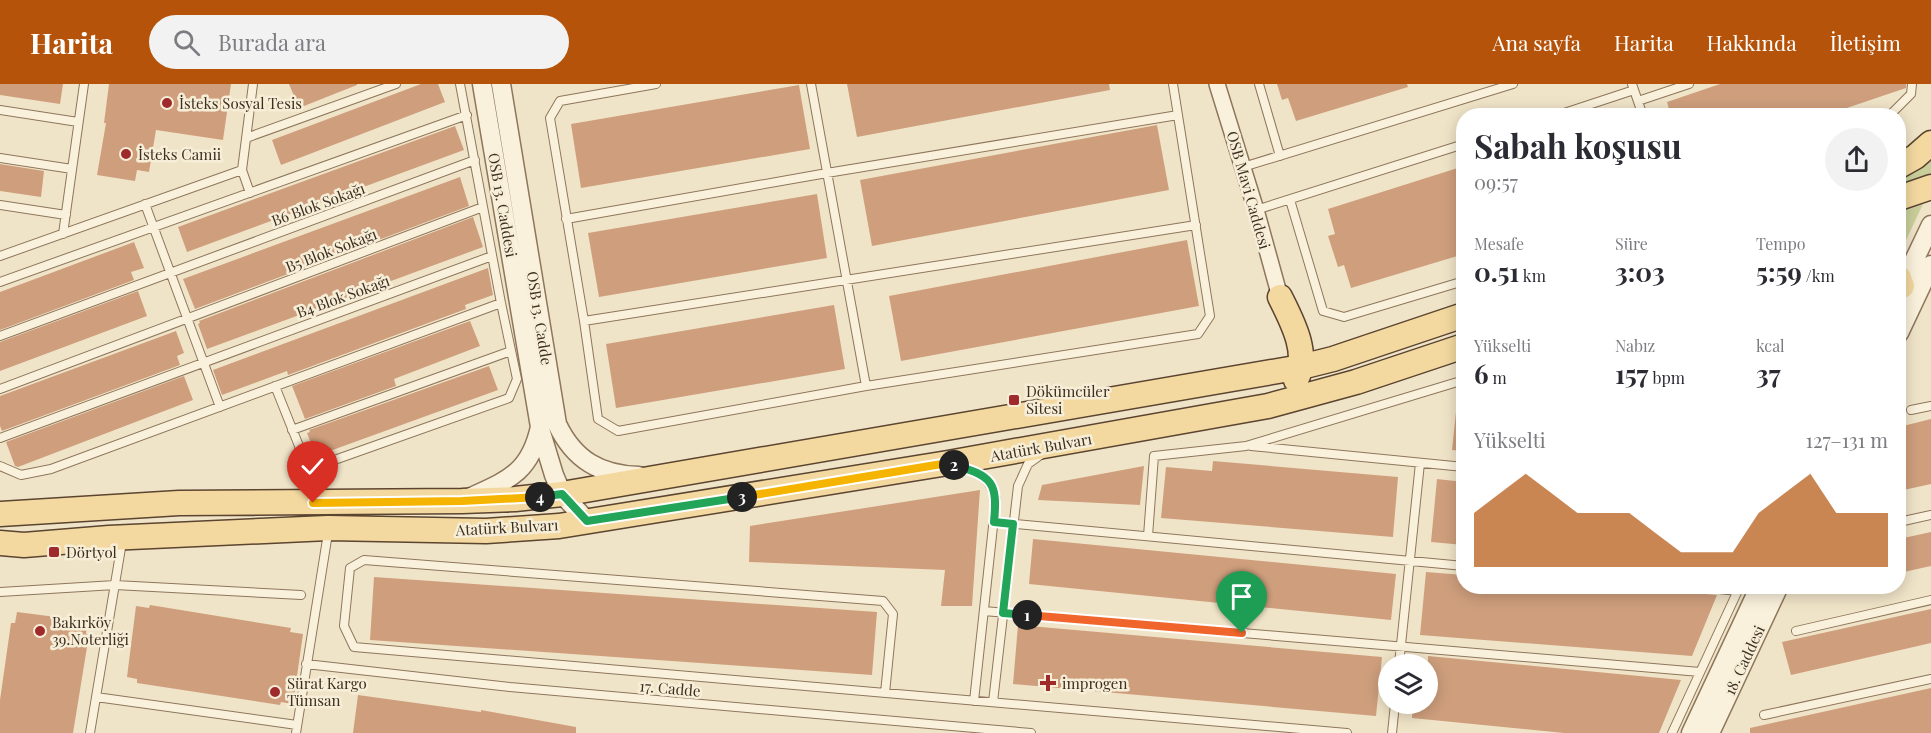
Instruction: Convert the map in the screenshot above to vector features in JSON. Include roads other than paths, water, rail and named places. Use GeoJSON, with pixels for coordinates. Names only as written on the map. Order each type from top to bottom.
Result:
{"type":"FeatureCollection","features":[{"type":"Feature","properties":{"kind":"main road"},"geometry":{"type":"LineString","coordinates":[[1906,162],[1931,143]]}},
{"type":"Feature","properties":{"kind":"main road"},"geometry":{"type":"LineString","coordinates":[[1906,196],[1931,187]]}},
{"type":"Feature","properties":{"kind":"main road"},"geometry":{"type":"LineString","coordinates":[[1268,406],[1294,385],[1301,367],[1300,348],[1292,320],[1280,297]]}},
{"type":"Feature","properties":{"kind":"main road"},"geometry":{"type":"LineString","coordinates":[[1266,374],[1278,361],[1284,349],[1280,297]]}},
{"type":"Feature","properties":{"kind":"main road","name":"Atatürk Bulvarı"},"geometry":{"type":"LineString","coordinates":[[0,514],[179,503],[462,501],[562,494],[1266,374],[1333,359],[1456,318]]}},
{"type":"Feature","properties":{"kind":"main road","name":"Atatürk Bulvarı"},"geometry":{"type":"LineString","coordinates":[[0,543],[24,545],[328,528],[486,531],[550,527],[948,463],[1268,406],[1356,382],[1456,349]]}},
{"type":"Feature","properties":{"kind":"street","name":"OSB 13. Caddesi"},"geometry":{"type":"LineString","coordinates":[[462,501],[499,484],[516,472],[529,459],[540,427],[482,84]]}},
{"type":"Feature","properties":{"kind":"street","name":"OSB 13. Cadde"},"geometry":{"type":"LineString","coordinates":[[501,84],[557,424],[564,439],[574,451],[595,466],[628,475],[665,476]]}},
{"type":"Feature","properties":{"kind":"street","name":"OSB Mavi Caddesi"},"geometry":{"type":"LineString","coordinates":[[1217,84],[1280,297]]}},
{"type":"Feature","properties":{"kind":"street"},"geometry":{"type":"LineString","coordinates":[[1906,273],[1931,225]]}},
{"type":"Feature","properties":{"kind":"street"},"geometry":{"type":"LineString","coordinates":[[1906,318],[1931,265]]}},
{"type":"Feature","properties":{"kind":"street"},"geometry":{"type":"LineString","coordinates":[[540,427],[554,476],[562,494],[587,521]]}},
{"type":"Feature","properties":{"kind":"street"},"geometry":{"type":"LineString","coordinates":[[1691,733],[1756,594]]}},
{"type":"Feature","properties":{"kind":"street","name":"18. Caddesi"},"geometry":{"type":"LineString","coordinates":[[1710,733],[1775,594]]}},
{"type":"Feature","properties":{"kind":"lane"},"geometry":{"type":"LineString","coordinates":[[63,234],[84,84]]}},
{"type":"Feature","properties":{"kind":"lane"},"geometry":{"type":"LineString","coordinates":[[250,193],[242,170],[253,84]]}},
{"type":"Feature","properties":{"kind":"lane"},"geometry":{"type":"LineString","coordinates":[[246,138],[396,84]]}},
{"type":"Feature","properties":{"kind":"lane"},"geometry":{"type":"LineString","coordinates":[[275,386],[305,461],[326,463],[509,398],[517,380],[460,84]]}},
{"type":"Feature","properties":{"kind":"lane"},"geometry":{"type":"LineString","coordinates":[[656,84],[560,101],[550,118],[598,419],[618,431],[866,386],[1198,334],[1210,316],[1173,84]]}},
{"type":"Feature","properties":{"kind":"lane"},"geometry":{"type":"LineString","coordinates":[[811,84],[866,386]]}},
{"type":"Feature","properties":{"kind":"lane"},"geometry":{"type":"LineString","coordinates":[[1259,84],[1280,156]]}},
{"type":"Feature","properties":{"kind":"lane"},"geometry":{"type":"LineString","coordinates":[[1243,167],[1513,84]]}},
{"type":"Feature","properties":{"kind":"lane"},"geometry":{"type":"LineString","coordinates":[[1638,101],[1689,84]]}},
{"type":"Feature","properties":{"kind":"lane"},"geometry":{"type":"LineString","coordinates":[[1897,108],[1911,94],[1912,84]]}},
{"type":"Feature","properties":{"kind":"lane"},"geometry":{"type":"LineString","coordinates":[[1577,108],[1633,87],[1640,108]]}},
{"type":"Feature","properties":{"kind":"lane"},"geometry":{"type":"LineString","coordinates":[[0,110],[78,122]]}},
{"type":"Feature","properties":{"kind":"lane"},"geometry":{"type":"LineString","coordinates":[[0,282],[466,115]]}},
{"type":"Feature","properties":{"kind":"lane"},"geometry":{"type":"LineString","coordinates":[[566,219],[1178,115]]}},
{"type":"Feature","properties":{"kind":"lane"},"geometry":{"type":"LineString","coordinates":[[1256,210],[1456,147]]}},
{"type":"Feature","properties":{"kind":"lane"},"geometry":{"type":"LineString","coordinates":[[0,158],[72,168]]}},
{"type":"Feature","properties":{"kind":"lane","name":"B6 Blok Sokağı"},"geometry":{"type":"LineString","coordinates":[[0,336],[475,160]]}},
{"type":"Feature","properties":{"kind":"lane"},"geometry":{"type":"LineString","coordinates":[[0,256],[242,170]]}},
{"type":"Feature","properties":{"kind":"lane"},"geometry":{"type":"LineString","coordinates":[[1290,200],[1323,311],[1344,317],[1456,283]]}},
{"type":"Feature","properties":{"kind":"lane"},"geometry":{"type":"LineString","coordinates":[[145,204],[220,407]]}},
{"type":"Feature","properties":{"kind":"lane"},"geometry":{"type":"LineString","coordinates":[[0,205],[66,214]]}},
{"type":"Feature","properties":{"kind":"lane","name":"B5 Blok Sokağı"},"geometry":{"type":"LineString","coordinates":[[0,389],[483,207]]}},
{"type":"Feature","properties":{"kind":"lane"},"geometry":{"type":"LineString","coordinates":[[584,321],[1196,225]]}},
{"type":"Feature","properties":{"kind":"lane","name":"B4 Blok Sokağı"},"geometry":{"type":"LineString","coordinates":[[0,438],[492,256]]}},
{"type":"Feature","properties":{"kind":"lane"},"geometry":{"type":"LineString","coordinates":[[0,466],[21,475],[51,469],[501,303]]}},
{"type":"Feature","properties":{"kind":"lane"},"geometry":{"type":"LineString","coordinates":[[292,430],[512,351]]}},
{"type":"Feature","properties":{"kind":"lane"},"geometry":{"type":"LineString","coordinates":[[1148,536],[1154,456],[1246,446],[1456,382]]}},
{"type":"Feature","properties":{"kind":"lane"},"geometry":{"type":"LineString","coordinates":[[1911,410],[1931,406]]}},
{"type":"Feature","properties":{"kind":"lane"},"geometry":{"type":"LineString","coordinates":[[993,702],[1018,486],[1028,464],[1056,444]]}},
{"type":"Feature","properties":{"kind":"lane"},"geometry":{"type":"LineString","coordinates":[[1246,446],[1456,466]]}},
{"type":"Feature","properties":{"kind":"lane"},"geometry":{"type":"LineString","coordinates":[[948,463],[976,471],[991,483],[996,499],[974,701]]}},
{"type":"Feature","properties":{"kind":"lane"},"geometry":{"type":"LineString","coordinates":[[1400,654],[1420,463]]}},
{"type":"Feature","properties":{"kind":"lane"},"geometry":{"type":"LineString","coordinates":[[1906,520],[1931,515]]}},
{"type":"Feature","properties":{"kind":"lane"},"geometry":{"type":"LineString","coordinates":[[994,522],[1456,565]]}},
{"type":"Feature","properties":{"kind":"lane"},"geometry":{"type":"LineString","coordinates":[[96,697],[297,729],[328,528]]}},
{"type":"Feature","properties":{"kind":"lane"},"geometry":{"type":"LineString","coordinates":[[90,733],[122,538]]}},
{"type":"Feature","properties":{"kind":"lane"},"geometry":{"type":"LineString","coordinates":[[885,693],[893,614],[883,601],[364,560],[350,568],[344,626],[354,647],[974,701],[993,702],[1347,733]]}},
{"type":"Feature","properties":{"kind":"lane"},"geometry":{"type":"LineString","coordinates":[[0,592],[115,585],[301,595]]}},
{"type":"Feature","properties":{"kind":"lane"},"geometry":{"type":"LineString","coordinates":[[1672,733],[1737,594]]}},
{"type":"Feature","properties":{"kind":"lane"},"geometry":{"type":"LineString","coordinates":[[1796,631],[1931,600]]}},
{"type":"Feature","properties":{"kind":"lane"},"geometry":{"type":"LineString","coordinates":[[984,611],[1700,672]]}},
{"type":"Feature","properties":{"kind":"lane","name":"17. Cadde"},"geometry":{"type":"LineString","coordinates":[[306,664],[510,687],[946,730],[1031,733]]}},
{"type":"Feature","properties":{"kind":"lane"},"geometry":{"type":"LineString","coordinates":[[1764,715],[1931,679]]}},
{"type":"Feature","properties":{"kind":"lane"},"geometry":{"type":"LineString","coordinates":[[1392,733],[1394,714]]}},
{"type":"Feature","properties":{"kind":"place","name":"İsteks Sosyal Tesis"},"geometry":{"type":"Point","coordinates":[167,103]}},
{"type":"Feature","properties":{"kind":"place","name":"İsteks Camii"},"geometry":{"type":"Point","coordinates":[126,154]}},
{"type":"Feature","properties":{"kind":"place","name":"Dökümcüler Sitesi"},"geometry":{"type":"Point","coordinates":[1014,400]}},
{"type":"Feature","properties":{"kind":"place","name":"Dörtyol"},"geometry":{"type":"Point","coordinates":[54,552]}},
{"type":"Feature","properties":{"kind":"place","name":"Bakırköy 39.Noterliği"},"geometry":{"type":"Point","coordinates":[40,631]}},
{"type":"Feature","properties":{"kind":"place","name":"improgen"},"geometry":{"type":"Point","coordinates":[1048,683]}},
{"type":"Feature","properties":{"kind":"place","name":"Sürat Kargo Tümsan"},"geometry":{"type":"Point","coordinates":[275,692]}}]}
